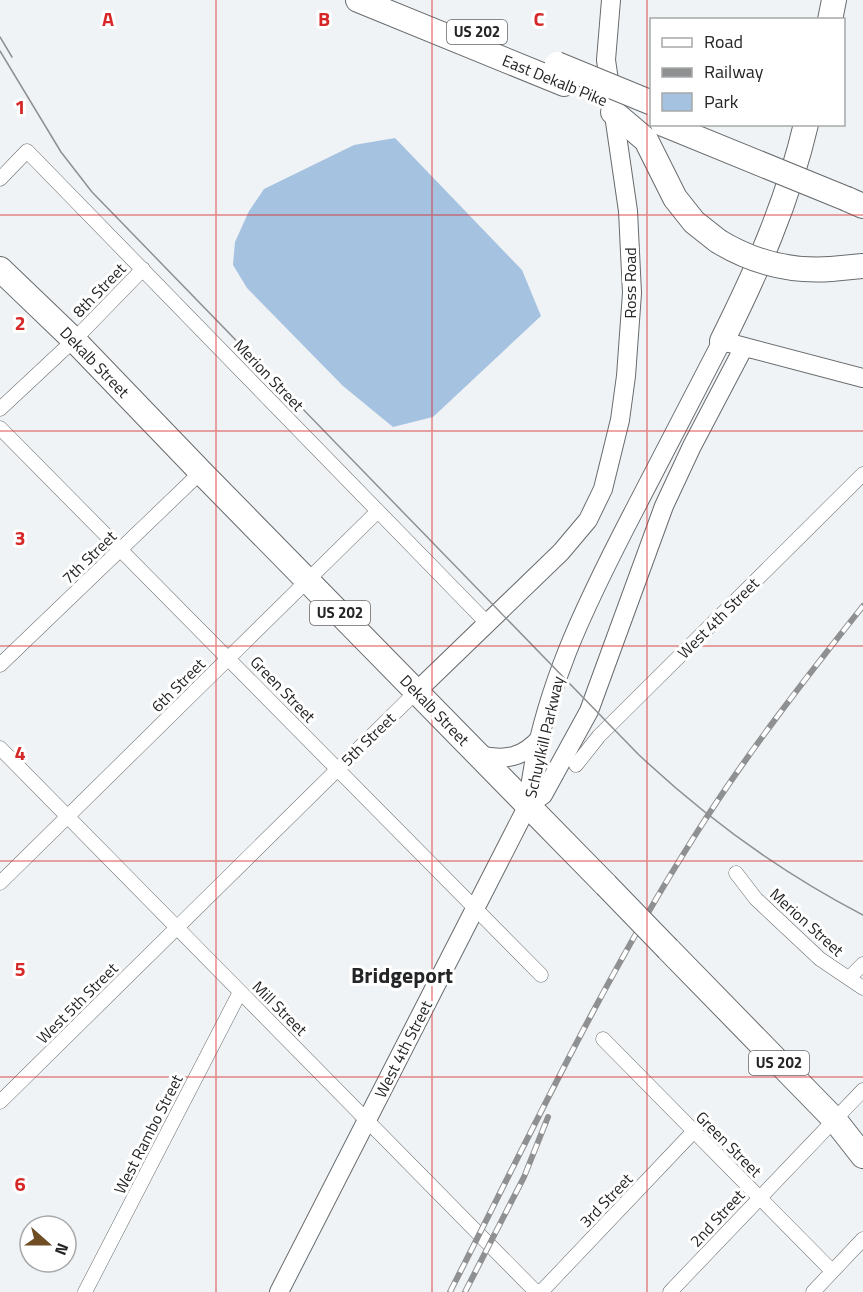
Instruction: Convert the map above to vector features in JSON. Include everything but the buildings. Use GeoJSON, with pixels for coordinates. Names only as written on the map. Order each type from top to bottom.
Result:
{"type":"FeatureCollection","features":[{"type":"Feature","properties":{"kind":"highway","name":"East Dekalb Pike"},"geometry":{"type":"LineString","coordinates":[[358,0],[560,74],[650,103]]}},
{"type":"Feature","properties":{"kind":"highway","name":"East Dekalb Pike"},"geometry":{"type":"LineString","coordinates":[[397,0],[560,74],[650,119]]}},
{"type":"Feature","properties":{"kind":"highway"},"geometry":{"type":"LineString","coordinates":[[830,18],[834,0]]}},
{"type":"Feature","properties":{"kind":"highway"},"geometry":{"type":"LineString","coordinates":[[613,112],[646,140],[675,198],[694,222],[718,241],[748,258],[781,267],[831,269],[863,266]]}},
{"type":"Feature","properties":{"kind":"highway"},"geometry":{"type":"LineString","coordinates":[[669,126],[856,194]]}},
{"type":"Feature","properties":{"kind":"highway"},"geometry":{"type":"LineString","coordinates":[[709,126],[856,194]]}},
{"type":"Feature","properties":{"kind":"highway"},"geometry":{"type":"LineString","coordinates":[[733,344],[788,190],[805,126]]}},
{"type":"Feature","properties":{"kind":"highway","name":"Dekalb Street"},"geometry":{"type":"LineString","coordinates":[[0,269],[74,339],[201,472],[834,1119],[863,1156]]}},
{"type":"Feature","properties":{"kind":"main road","name":"Ross Road"},"geometry":{"type":"LineString","coordinates":[[561,552],[588,520],[603,489],[620,420],[626,375],[632,293],[631,252],[623,172],[606,60],[611,0]]}},
{"type":"Feature","properties":{"kind":"main road"},"geometry":{"type":"LineString","coordinates":[[733,344],[863,378]]}},
{"type":"Feature","properties":{"kind":"main road","name":"Schuylkill Parkway"},"geometry":{"type":"LineString","coordinates":[[528,805],[530,783],[562,663],[587,602],[733,344]]}},
{"type":"Feature","properties":{"kind":"main road","name":"Schuylkill Parkway"},"geometry":{"type":"LineString","coordinates":[[528,805],[543,795],[589,711],[664,506],[692,446],[733,344]]}},
{"type":"Feature","properties":{"kind":"main road","name":"5th Street"},"geometry":{"type":"LineString","coordinates":[[417,691],[561,552]]}},
{"type":"Feature","properties":{"kind":"main road"},"geometry":{"type":"LineString","coordinates":[[479,755],[499,759],[514,757],[528,750],[542,737]]}},
{"type":"Feature","properties":{"kind":"main road","name":"West 4th Street"},"geometry":{"type":"LineString","coordinates":[[279,1292],[528,805]]}},
{"type":"Feature","properties":{"kind":"street","name":"Merion Street"},"geometry":{"type":"LineString","coordinates":[[0,179],[27,151],[487,623]]}},
{"type":"Feature","properties":{"kind":"street","name":"8th Street"},"geometry":{"type":"LineString","coordinates":[[0,409],[143,269]]}},
{"type":"Feature","properties":{"kind":"street","name":"Green Street"},"geometry":{"type":"LineString","coordinates":[[0,428],[541,975]]}},
{"type":"Feature","properties":{"kind":"street","name":"7th Street"},"geometry":{"type":"LineString","coordinates":[[0,665],[201,472]]}},
{"type":"Feature","properties":{"kind":"street","name":"West 4th Street"},"geometry":{"type":"LineString","coordinates":[[576,765],[599,736],[863,474]]}},
{"type":"Feature","properties":{"kind":"street","name":"6th Street"},"geometry":{"type":"LineString","coordinates":[[0,883],[378,511]]}},
{"type":"Feature","properties":{"kind":"street","name":"5th Street"},"geometry":{"type":"LineString","coordinates":[[177,927],[417,691]]}},
{"type":"Feature","properties":{"kind":"street","name":"Mill Street"},"geometry":{"type":"LineString","coordinates":[[0,748],[536,1292]]}},
{"type":"Feature","properties":{"kind":"street","name":"Merion Street"},"geometry":{"type":"LineString","coordinates":[[736,873],[756,899],[784,927],[820,959],[863,988]]}},
{"type":"Feature","properties":{"kind":"street","name":"West 5th Street"},"geometry":{"type":"LineString","coordinates":[[0,1102],[177,927]]}},
{"type":"Feature","properties":{"kind":"street"},"geometry":{"type":"LineString","coordinates":[[849,978],[863,964]]}},
{"type":"Feature","properties":{"kind":"street","name":"West Rambo Street"},"geometry":{"type":"LineString","coordinates":[[85,1292],[240,992]]}},
{"type":"Feature","properties":{"kind":"street","name":"Green Street"},"geometry":{"type":"LineString","coordinates":[[603,1039],[832,1271]]}},
{"type":"Feature","properties":{"kind":"street","name":"2nd Street"},"geometry":{"type":"LineString","coordinates":[[670,1292],[863,1090]]}},
{"type":"Feature","properties":{"kind":"street","name":"3rd Street"},"geometry":{"type":"LineString","coordinates":[[541,1292],[694,1131]]}},
{"type":"Feature","properties":{"kind":"street"},"geometry":{"type":"LineString","coordinates":[[813,1292],[863,1239]]}},
{"type":"Feature","properties":{"kind":"green space"},"geometry":{"type":"Polygon","coordinates":[[[395,138],[522,270],[541,316],[433,417],[393,427],[343,386],[247,288],[233,265],[235,242],[249,211],[264,189],[354,145],[395,138]]]}},
{"type":"Feature","properties":{"kind":"tram line"},"geometry":{"type":"LineString","coordinates":[[0,37],[12,57]]}},
{"type":"Feature","properties":{"kind":"tram line"},"geometry":{"type":"LineString","coordinates":[[0,51],[61,152],[92,192],[638,754],[717,822],[802,881],[863,915]]}},
{"type":"Feature","properties":{"kind":"railway"},"geometry":{"type":"LineString","coordinates":[[450,1292],[597,1004],[660,892],[713,807],[754,748],[863,606]]}},
{"type":"Feature","properties":{"kind":"railway"},"geometry":{"type":"LineString","coordinates":[[465,1292],[524,1177],[548,1117]]}},
{"type":"Feature","properties":{"kind":"district","name":"Bridgeport"},"geometry":{"type":"Point","coordinates":[402,975]}}]}
